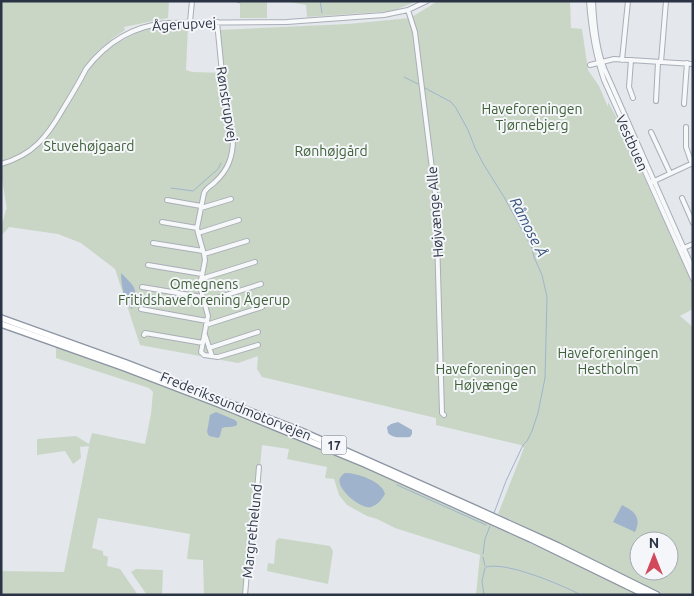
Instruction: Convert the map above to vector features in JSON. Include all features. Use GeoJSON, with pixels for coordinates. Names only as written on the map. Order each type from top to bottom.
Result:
{"type":"FeatureCollection","features":[{"type":"Feature","properties":{"kind":"highway","name":"Frederikssundmotorvejen"},"geometry":{"type":"LineString","coordinates":[[1,318],[126,363],[317,438],[526,531],[657,595]]}},
{"type":"Feature","properties":{"kind":"highway","name":"Frederikssundmotorvejen"},"geometry":{"type":"LineString","coordinates":[[1,324],[219,404],[356,460],[509,528],[646,595]]}},
{"type":"Feature","properties":{"kind":"street"},"geometry":{"type":"LineString","coordinates":[[190,22],[192,1]]}},
{"type":"Feature","properties":{"kind":"street","name":"Ågerupvej"},"geometry":{"type":"LineString","coordinates":[[1,164],[24,155],[40,143],[52,129],[86,69],[107,46],[128,33],[146,26],[166,22],[302,21],[384,15],[408,10],[427,1]]}},
{"type":"Feature","properties":{"kind":"street","name":"Vestbuen"},"geometry":{"type":"LineString","coordinates":[[589,1],[592,37],[600,62]]}},
{"type":"Feature","properties":{"kind":"street","name":"Vestbuen"},"geometry":{"type":"LineString","coordinates":[[593,1],[604,80],[693,279]]}},
{"type":"Feature","properties":{"kind":"street"},"geometry":{"type":"LineString","coordinates":[[622,60],[628,1]]}},
{"type":"Feature","properties":{"kind":"street"},"geometry":{"type":"LineString","coordinates":[[656,101],[666,1]]}},
{"type":"Feature","properties":{"kind":"street","name":"Højvænge Alle"},"geometry":{"type":"LineString","coordinates":[[408,10],[415,32],[436,200],[442,413],[444,415]]}},
{"type":"Feature","properties":{"kind":"street","name":"Rønstrupvej"},"geometry":{"type":"LineString","coordinates":[[203,342],[207,311],[200,286],[204,253],[197,228],[204,193],[206,189],[222,176],[231,159],[233,150],[217,22]]}},
{"type":"Feature","properties":{"kind":"street"},"geometry":{"type":"LineString","coordinates":[[590,65],[614,59],[693,64]]}},
{"type":"Feature","properties":{"kind":"street"},"geometry":{"type":"LineString","coordinates":[[631,60],[630,87],[633,98]]}},
{"type":"Feature","properties":{"kind":"street"},"geometry":{"type":"LineString","coordinates":[[684,104],[687,63]]}},
{"type":"Feature","properties":{"kind":"street"},"geometry":{"type":"LineString","coordinates":[[651,182],[692,163],[686,148],[686,126]]}},
{"type":"Feature","properties":{"kind":"street"},"geometry":{"type":"LineString","coordinates":[[651,132],[670,173]]}},
{"type":"Feature","properties":{"kind":"street"},"geometry":{"type":"LineString","coordinates":[[682,198],[693,223]]}},
{"type":"Feature","properties":{"kind":"street"},"geometry":{"type":"LineString","coordinates":[[167,200],[201,207],[230,199]]}},
{"type":"Feature","properties":{"kind":"street"},"geometry":{"type":"LineString","coordinates":[[198,233],[238,220]]}},
{"type":"Feature","properties":{"kind":"street"},"geometry":{"type":"LineString","coordinates":[[162,222],[197,228]]}},
{"type":"Feature","properties":{"kind":"street"},"geometry":{"type":"LineString","coordinates":[[153,243],[204,253],[247,241]]}},
{"type":"Feature","properties":{"kind":"street"},"geometry":{"type":"LineString","coordinates":[[681,249],[693,244]]}},
{"type":"Feature","properties":{"kind":"street","name":"Vestbuen"},"geometry":{"type":"LineString","coordinates":[[681,249],[693,269]]}},
{"type":"Feature","properties":{"kind":"street"},"geometry":{"type":"LineString","coordinates":[[148,265],[202,276],[255,262]]}},
{"type":"Feature","properties":{"kind":"street"},"geometry":{"type":"LineString","coordinates":[[142,287],[203,299],[261,284]]}},
{"type":"Feature","properties":{"kind":"street"},"geometry":{"type":"LineString","coordinates":[[141,310],[206,323],[262,307]]}},
{"type":"Feature","properties":{"kind":"street"},"geometry":{"type":"LineString","coordinates":[[209,348],[258,332]]}},
{"type":"Feature","properties":{"kind":"street"},"geometry":{"type":"LineString","coordinates":[[144,335],[144,333],[203,342],[202,354],[218,357],[258,345]]}},
{"type":"Feature","properties":{"kind":"street"},"geometry":{"type":"LineString","coordinates":[[204,335],[212,356]]}},
{"type":"Feature","properties":{"kind":"street","name":"Margrethelund"},"geometry":{"type":"LineString","coordinates":[[245,595],[249,550],[253,538],[259,466]]}},
{"type":"Feature","properties":{"kind":"green space"},"geometry":{"type":"Polygon","coordinates":[[[1,1],[169,1],[168,18],[124,27],[125,30],[98,51],[108,48],[144,29],[188,25],[186,70],[192,72],[225,73],[219,30],[348,24],[410,18],[438,1],[570,1],[571,28],[582,29],[588,70],[599,86],[608,107],[608,102],[618,120],[693,285],[693,309],[680,316],[693,327],[693,595],[665,595],[637,581],[679,581],[679,531],[629,531],[629,577],[498,514],[524,448],[521,445],[436,425],[436,418],[262,377],[257,369],[258,356],[238,363],[140,345],[115,269],[81,243],[58,234],[9,227],[1,236],[1,222],[7,210],[1,173],[1,1]]]}},
{"type":"Feature","properties":{"kind":"green space"},"geometry":{"type":"Polygon","coordinates":[[[234,1],[267,1],[267,18],[240,18],[240,3],[234,1]]]}},
{"type":"Feature","properties":{"kind":"green space"},"geometry":{"type":"Polygon","coordinates":[[[289,1],[417,1],[393,11],[307,17],[306,5],[289,1]]]}},
{"type":"Feature","properties":{"kind":"green space"},"geometry":{"type":"Polygon","coordinates":[[[56,347],[181,392],[341,457],[578,565],[638,595],[476,595],[480,555],[395,528],[367,516],[347,505],[339,495],[334,479],[325,478],[327,467],[287,459],[289,449],[262,445],[260,467],[257,469],[252,534],[246,564],[244,595],[204,595],[203,560],[187,559],[190,534],[98,518],[92,548],[103,551],[103,555],[108,557],[107,566],[120,569],[138,595],[1,595],[1,571],[64,572],[89,446],[80,447],[81,458],[73,464],[65,451],[37,455],[37,439],[76,436],[89,444],[92,433],[145,444],[153,392],[149,388],[56,358],[56,347]]]}},
{"type":"Feature","properties":{"kind":"green space"},"geometry":{"type":"Polygon","coordinates":[[[278,538],[330,546],[333,551],[328,584],[267,571],[268,563],[274,564],[276,540],[278,538]]]}},
{"type":"Feature","properties":{"kind":"green space"},"geometry":{"type":"Polygon","coordinates":[[[136,569],[163,570],[162,595],[147,595],[131,572],[136,569]]]}},
{"type":"Feature","properties":{"kind":"water"},"geometry":{"type":"Polygon","coordinates":[[[121,273],[134,288],[135,296],[132,309],[125,297],[121,273]]]}},
{"type":"Feature","properties":{"kind":"water"},"geometry":{"type":"Polygon","coordinates":[[[216,412],[237,422],[235,426],[222,428],[218,438],[209,436],[207,432],[210,415],[216,412]]]}},
{"type":"Feature","properties":{"kind":"water"},"geometry":{"type":"Polygon","coordinates":[[[398,422],[412,430],[410,437],[395,437],[388,433],[387,427],[398,422]]]}},
{"type":"Feature","properties":{"kind":"water"},"geometry":{"type":"Polygon","coordinates":[[[345,473],[362,476],[379,485],[385,494],[380,502],[367,507],[355,502],[341,487],[339,482],[345,473]]]}},
{"type":"Feature","properties":{"kind":"water"},"geometry":{"type":"Polygon","coordinates":[[[622,505],[636,515],[638,522],[635,531],[633,531],[613,522],[622,505]]]}},
{"type":"Feature","properties":{"kind":"waterway"},"geometry":{"type":"LineString","coordinates":[[234,1],[240,3]]}},
{"type":"Feature","properties":{"kind":"waterway","name":"Råmose Å"},"geometry":{"type":"LineString","coordinates":[[320,1],[322,13]]}},
{"type":"Feature","properties":{"kind":"waterway","name":"Råmose Å"},"geometry":{"type":"LineString","coordinates":[[404,77],[420,85]]}},
{"type":"Feature","properties":{"kind":"waterway","name":"Råmose Å"},"geometry":{"type":"LineString","coordinates":[[425,88],[451,102],[456,108],[484,165],[532,248],[542,275],[547,297],[545,378],[538,413],[532,431],[523,445],[506,481],[494,513]]}},
{"type":"Feature","properties":{"kind":"waterway"},"geometry":{"type":"LineString","coordinates":[[171,188],[193,191],[218,169],[221,163]]}},
{"type":"Feature","properties":{"kind":"waterway"},"geometry":{"type":"LineString","coordinates":[[397,485],[486,525]]}},
{"type":"Feature","properties":{"kind":"waterway","name":"Råmose Å"},"geometry":{"type":"LineString","coordinates":[[483,554],[485,539],[490,526]]}},
{"type":"Feature","properties":{"kind":"waterway","name":"Råmose Å"},"geometry":{"type":"LineString","coordinates":[[483,557],[485,566]]}},
{"type":"Feature","properties":{"kind":"waterway"},"geometry":{"type":"LineString","coordinates":[[486,567],[507,567],[548,580],[581,595]]}},
{"type":"Feature","properties":{"kind":"waterway"},"geometry":{"type":"LineString","coordinates":[[484,595],[482,581],[485,568]]}},
{"type":"Feature","properties":{"kind":"park label","name":"Haveforeningen Tjørnebjerg"},"geometry":{"type":"Point","coordinates":[532,118]}},
{"type":"Feature","properties":{"kind":"park label","name":"Stuvehøjgaard"},"geometry":{"type":"Point","coordinates":[89,146]}},
{"type":"Feature","properties":{"kind":"park label","name":"Rønhøjgård"},"geometry":{"type":"Point","coordinates":[331,151]}},
{"type":"Feature","properties":{"kind":"park label","name":"Omegnens Fritidshaveforening Ågerup"},"geometry":{"type":"Point","coordinates":[204,292]}},
{"type":"Feature","properties":{"kind":"park label","name":"Haveforeningen Hestholm"},"geometry":{"type":"Point","coordinates":[608,362]}},
{"type":"Feature","properties":{"kind":"park label","name":"Haveforeningen Højvænge"},"geometry":{"type":"Point","coordinates":[486,378]}}]}
